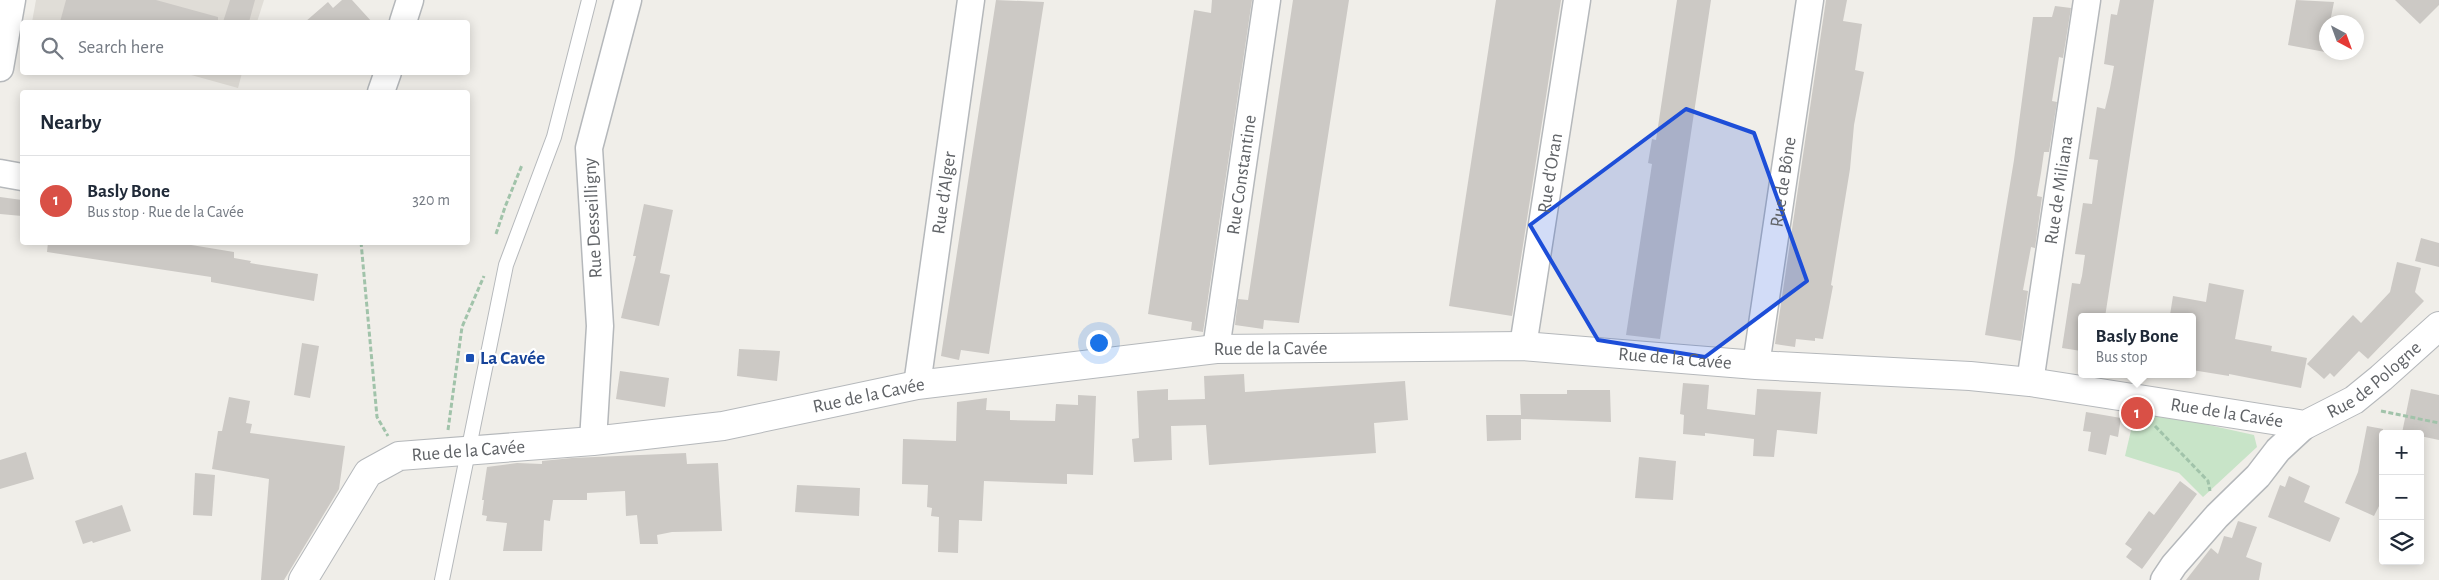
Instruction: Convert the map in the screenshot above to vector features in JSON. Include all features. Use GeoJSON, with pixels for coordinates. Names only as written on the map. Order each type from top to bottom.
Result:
{"type":"FeatureCollection","features":[{"type":"Feature","properties":{"kind":"street"},"geometry":{"type":"LineString","coordinates":[[0,68],[12,0]]}},
{"type":"Feature","properties":{"kind":"street"},"geometry":{"type":"LineString","coordinates":[[404,20],[410,0]]}},
{"type":"Feature","properties":{"kind":"street","name":"Rue Desseilligny"},"geometry":{"type":"LineString","coordinates":[[593,440],[600,326],[589,148],[628,0]]}},
{"type":"Feature","properties":{"kind":"street","name":"Rue d'Alger"},"geometry":{"type":"LineString","coordinates":[[917,385],[971,0]]}},
{"type":"Feature","properties":{"kind":"street","name":"Rue Constantine"},"geometry":{"type":"LineString","coordinates":[[1216,350],[1267,0]]}},
{"type":"Feature","properties":{"kind":"street","name":"Rue d'Oran"},"geometry":{"type":"LineString","coordinates":[[1523,346],[1577,0]]}},
{"type":"Feature","properties":{"kind":"street","name":"Rue de Bône"},"geometry":{"type":"LineString","coordinates":[[1756,365],[1810,0]]}},
{"type":"Feature","properties":{"kind":"street","name":"Rue de Miliana"},"geometry":{"type":"LineString","coordinates":[[2030,382],[2087,0]]}},
{"type":"Feature","properties":{"kind":"street"},"geometry":{"type":"LineString","coordinates":[[382,90],[387,75]]}},
{"type":"Feature","properties":{"kind":"street"},"geometry":{"type":"LineString","coordinates":[[0,173],[20,177]]}},
{"type":"Feature","properties":{"kind":"street","name":"Rue de Pologne"},"geometry":{"type":"LineString","coordinates":[[2305,426],[2354,400],[2439,326]]}},
{"type":"Feature","properties":{"kind":"street","name":"Rue de la Cavée"},"geometry":{"type":"LineString","coordinates":[[303,580],[368,473],[399,456],[468,452],[489,448],[593,440],[723,426],[917,385],[1216,350],[1523,346],[1756,365],[1970,376],[2030,382],[2305,426]]}},
{"type":"Feature","properties":{"kind":"street"},"geometry":{"type":"LineString","coordinates":[[2164,580],[2174,565],[2217,516],[2258,476],[2278,450],[2305,426]]}},
{"type":"Feature","properties":{"kind":"lane"},"geometry":{"type":"LineString","coordinates":[[442,580],[506,264],[554,137],[589,0]]}},
{"type":"Feature","properties":{"kind":"path"},"geometry":{"type":"LineString","coordinates":[[361,245],[377,417],[399,456]]}},
{"type":"Feature","properties":{"kind":"path"},"geometry":{"type":"LineString","coordinates":[[2354,400],[2372,409],[2439,423]]}},
{"type":"Feature","properties":{"kind":"path"},"geometry":{"type":"LineString","coordinates":[[2151,401],[2149,419],[2208,481],[2217,516]]}},
{"type":"Feature","properties":{"kind":"highlighted area"},"geometry":{"type":"Polygon","coordinates":[[[1686,109],[1754,133],[1807,281],[1705,357],[1598,340],[1530,225],[1686,109]]]}},
{"type":"Feature","properties":{"kind":"shaded area"},"geometry":{"type":"Polygon","coordinates":[[[36,0],[264,0],[258,20],[32,20],[36,0]]]}},
{"type":"Feature","properties":{"kind":"shaded area"},"geometry":{"type":"Polygon","coordinates":[[[191,75],[241,75],[238,88],[191,75]]]}},
{"type":"Feature","properties":{"kind":"green space"},"geometry":{"type":"Polygon","coordinates":[[[2136,409],[2254,435],[2257,447],[2203,497],[2179,473],[2125,456],[2136,409]]]}},
{"type":"Feature","properties":{"kind":"building"},"geometry":{"type":"Polygon","coordinates":[[[66,0],[156,0],[218,17],[218,20],[61,20],[66,0]]]}},
{"type":"Feature","properties":{"kind":"building"},"geometry":{"type":"Polygon","coordinates":[[[230,0],[255,0],[250,20],[224,20],[230,0]]]}},
{"type":"Feature","properties":{"kind":"building"},"geometry":{"type":"Polygon","coordinates":[[[342,0],[352,0],[370,20],[307,20],[328,2],[333,8],[342,0]]]}},
{"type":"Feature","properties":{"kind":"building"},"geometry":{"type":"Polygon","coordinates":[[[996,0],[1044,2],[989,354],[961,350],[959,360],[941,356],[996,0]]]}},
{"type":"Feature","properties":{"kind":"building"},"geometry":{"type":"Polygon","coordinates":[[[1212,0],[1252,0],[1203,332],[1191,330],[1192,322],[1148,314],[1194,10],[1211,13],[1212,0]]]}},
{"type":"Feature","properties":{"kind":"building"},"geometry":{"type":"Polygon","coordinates":[[[1293,0],[1349,0],[1299,323],[1264,320],[1263,329],[1235,325],[1238,299],[1248,300],[1293,0]]]}},
{"type":"Feature","properties":{"kind":"building"},"geometry":{"type":"Polygon","coordinates":[[[1496,0],[1561,0],[1512,316],[1449,306],[1496,0]]]}},
{"type":"Feature","properties":{"kind":"building"},"geometry":{"type":"Polygon","coordinates":[[[1677,0],[1711,0],[1660,339],[1626,335],[1652,164],[1648,163],[1652,139],[1656,140],[1677,0]]]}},
{"type":"Feature","properties":{"kind":"building"},"geometry":{"type":"Polygon","coordinates":[[[1826,0],[1847,0],[1843,21],[1862,24],[1855,70],[1864,72],[1854,125],[1850,169],[1831,285],[1833,286],[1823,339],[1815,338],[1815,341],[1796,339],[1795,347],[1775,344],[1826,0]]]}},
{"type":"Feature","properties":{"kind":"building"},"geometry":{"type":"Polygon","coordinates":[[[2120,0],[2154,0],[2106,313],[2078,313],[2078,351],[2062,348],[2072,283],[2080,284],[2082,276],[2085,255],[2075,254],[2083,203],[2092,204],[2098,160],[2089,159],[2097,107],[2105,109],[2110,88],[2114,66],[2104,64],[2111,14],[2117,15],[2120,0]]]}},
{"type":"Feature","properties":{"kind":"building"},"geometry":{"type":"Polygon","coordinates":[[[2296,0],[2334,2],[2331,15],[2319,15],[2319,51],[2288,45],[2296,0]]]}},
{"type":"Feature","properties":{"kind":"building"},"geometry":{"type":"Polygon","coordinates":[[[2395,0],[2439,0],[2439,5],[2420,24],[2395,0]]]}},
{"type":"Feature","properties":{"kind":"building"},"geometry":{"type":"Polygon","coordinates":[[[2055,6],[2071,8],[2063,58],[2059,57],[2052,101],[2057,102],[2049,152],[2044,152],[2037,196],[2042,197],[2035,248],[2031,247],[2023,290],[2028,291],[2021,341],[1985,335],[2014,160],[2033,17],[2052,17],[2055,6]]]}},
{"type":"Feature","properties":{"kind":"building"},"geometry":{"type":"Polygon","coordinates":[[[0,197],[20,200],[20,216],[0,214],[0,197]]]}},
{"type":"Feature","properties":{"kind":"building"},"geometry":{"type":"Polygon","coordinates":[[[644,204],[673,210],[660,273],[670,275],[659,326],[621,318],[636,256],[633,256],[644,204]]]}},
{"type":"Feature","properties":{"kind":"building"},"geometry":{"type":"Polygon","coordinates":[[[2421,238],[2439,243],[2439,267],[2415,261],[2421,238]]]}},
{"type":"Feature","properties":{"kind":"building"},"geometry":{"type":"Polygon","coordinates":[[[48,245],[191,245],[234,252],[234,258],[251,261],[250,263],[318,274],[314,301],[211,282],[211,277],[47,252],[48,245]]]}},
{"type":"Feature","properties":{"kind":"building"},"geometry":{"type":"Polygon","coordinates":[[[2397,262],[2421,268],[2415,292],[2424,301],[2368,359],[2359,351],[2334,377],[2330,373],[2324,379],[2307,364],[2353,315],[2361,323],[2390,292],[2397,262]]]}},
{"type":"Feature","properties":{"kind":"building"},"geometry":{"type":"Polygon","coordinates":[[[2209,283],[2244,290],[2235,339],[2272,346],[2271,351],[2307,358],[2301,388],[2229,374],[2229,376],[2196,371],[2196,313],[2170,313],[2173,296],[2206,302],[2209,283]]]}},
{"type":"Feature","properties":{"kind":"building"},"geometry":{"type":"Polygon","coordinates":[[[302,343],[319,346],[310,398],[294,395],[302,343]]]}},
{"type":"Feature","properties":{"kind":"building"},"geometry":{"type":"Polygon","coordinates":[[[739,349],[780,351],[777,381],[737,376],[739,349]]]}},
{"type":"Feature","properties":{"kind":"building"},"geometry":{"type":"Polygon","coordinates":[[[620,371],[669,378],[665,407],[616,399],[620,371]]]}},
{"type":"Feature","properties":{"kind":"building"},"geometry":{"type":"Polygon","coordinates":[[[1244,374],[1245,392],[1405,381],[1408,420],[1374,423],[1376,453],[1209,465],[1206,425],[1171,426],[1172,460],[1134,462],[1132,439],[1139,438],[1137,391],[1168,389],[1168,400],[1205,399],[1204,376],[1244,374]]]}},
{"type":"Feature","properties":{"kind":"building"},"geometry":{"type":"Polygon","coordinates":[[[1683,383],[1709,385],[1707,409],[1755,415],[1757,389],[1821,392],[1817,434],[1777,430],[1774,457],[1753,456],[1754,439],[1705,433],[1705,436],[1683,434],[1684,415],[1680,414],[1683,383]]]}},
{"type":"Feature","properties":{"kind":"building"},"geometry":{"type":"Polygon","coordinates":[[[2411,389],[2439,395],[2439,440],[2424,437],[2424,430],[2403,430],[2411,389]]]}},
{"type":"Feature","properties":{"kind":"building"},"geometry":{"type":"Polygon","coordinates":[[[1567,390],[1610,390],[1611,422],[1521,419],[1521,440],[1487,441],[1486,415],[1521,415],[1520,394],[1567,394],[1567,390]]]}},
{"type":"Feature","properties":{"kind":"building"},"geometry":{"type":"Polygon","coordinates":[[[1078,395],[1096,396],[1093,475],[1067,474],[1067,484],[984,481],[982,521],[959,520],[958,553],[938,552],[939,517],[931,516],[932,508],[927,507],[928,485],[902,484],[903,439],[956,441],[957,402],[987,398],[986,410],[1010,411],[1010,420],[1055,421],[1056,404],[1078,405],[1078,395]]]}},
{"type":"Feature","properties":{"kind":"building"},"geometry":{"type":"Polygon","coordinates":[[[229,397],[250,401],[246,423],[252,424],[250,433],[345,446],[339,489],[284,580],[261,580],[269,479],[212,469],[218,431],[222,431],[229,397]]]}},
{"type":"Feature","properties":{"kind":"building"},"geometry":{"type":"Polygon","coordinates":[[[2086,412],[2121,418],[2118,437],[2110,435],[2106,455],[2088,451],[2091,432],[2083,431],[2086,412]]]}},
{"type":"Feature","properties":{"kind":"building"},"geometry":{"type":"Polygon","coordinates":[[[2367,426],[2383,429],[2379,430],[2379,506],[2374,516],[2345,503],[2358,472],[2367,426]]]}},
{"type":"Feature","properties":{"kind":"building"},"geometry":{"type":"Polygon","coordinates":[[[26,452],[34,479],[0,489],[0,460],[26,452]]]}},
{"type":"Feature","properties":{"kind":"building"},"geometry":{"type":"Polygon","coordinates":[[[686,453],[687,464],[718,463],[722,531],[672,532],[657,535],[658,544],[640,544],[637,515],[626,516],[625,491],[587,493],[587,500],[553,500],[550,521],[544,520],[542,551],[503,551],[507,523],[486,521],[487,516],[482,515],[484,500],[482,500],[487,467],[517,463],[542,464],[542,461],[572,458],[686,453]]]}},
{"type":"Feature","properties":{"kind":"building"},"geometry":{"type":"Polygon","coordinates":[[[1639,457],[1676,461],[1673,500],[1635,498],[1639,457]]]}},
{"type":"Feature","properties":{"kind":"building"},"geometry":{"type":"Polygon","coordinates":[[[195,473],[215,475],[212,516],[193,515],[195,473]]]}},
{"type":"Feature","properties":{"kind":"building"},"geometry":{"type":"Polygon","coordinates":[[[2289,476],[2310,486],[2304,502],[2340,518],[2330,542],[2268,517],[2280,485],[2285,487],[2289,476]]]}},
{"type":"Feature","properties":{"kind":"building"},"geometry":{"type":"Polygon","coordinates":[[[2180,481],[2197,494],[2142,569],[2126,557],[2132,549],[2125,544],[2149,511],[2154,515],[2180,481]]]}},
{"type":"Feature","properties":{"kind":"building"},"geometry":{"type":"Polygon","coordinates":[[[797,485],[860,488],[859,516],[795,512],[797,485]]]}},
{"type":"Feature","properties":{"kind":"building"},"geometry":{"type":"Polygon","coordinates":[[[122,505],[131,531],[93,543],[92,541],[83,544],[75,521],[122,505]]]}},
{"type":"Feature","properties":{"kind":"building"},"geometry":{"type":"Polygon","coordinates":[[[2238,521],[2257,527],[2246,557],[2262,563],[2259,580],[2186,580],[2211,548],[2218,554],[2224,536],[2232,538],[2238,521]]]}},
{"type":"Feature","properties":{"kind":"place","name":"La Cavée"},"geometry":{"type":"Point","coordinates":[470,358]}},
{"type":"Feature","properties":{"kind":"place","name":"Basly Bone"},"geometry":{"type":"Point","coordinates":[2137,413]}}]}
